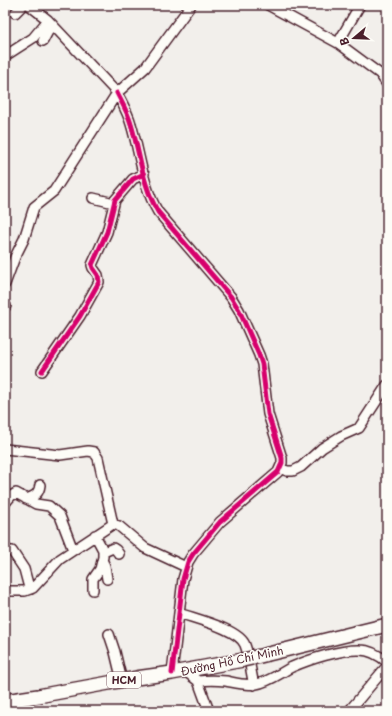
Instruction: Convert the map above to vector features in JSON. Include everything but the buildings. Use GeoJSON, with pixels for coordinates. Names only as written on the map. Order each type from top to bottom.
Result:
{"type":"FeatureCollection","features":[{"type":"Feature","properties":{"kind":"highway","name":"Đường Hồ Chí Minh"},"geometry":{"type":"LineString","coordinates":[[5,701],[185,671],[247,659],[387,625]]}},
{"type":"Feature","properties":{"kind":"street"},"geometry":{"type":"LineString","coordinates":[[15,13],[23,5]]}},
{"type":"Feature","properties":{"kind":"street"},"geometry":{"type":"LineString","coordinates":[[5,284],[15,257],[23,241],[34,207],[54,191],[117,93],[145,68],[190,5]]}},
{"type":"Feature","properties":{"kind":"street"},"geometry":{"type":"LineString","coordinates":[[268,5],[338,43],[380,74],[387,84]]}},
{"type":"Feature","properties":{"kind":"street"},"geometry":{"type":"LineString","coordinates":[[338,43],[360,5]]}},
{"type":"Feature","properties":{"kind":"street"},"geometry":{"type":"LineString","coordinates":[[33,6],[117,93],[131,124],[148,193],[158,212],[231,298],[246,323],[262,364],[267,407],[282,458],[280,468],[275,475],[220,522],[193,554],[186,567],[183,580],[172,673]]}},
{"type":"Feature","properties":{"kind":"street"},"geometry":{"type":"LineString","coordinates":[[43,41],[50,22]]}},
{"type":"Feature","properties":{"kind":"street"},"geometry":{"type":"LineString","coordinates":[[5,56],[33,38],[50,22]]}},
{"type":"Feature","properties":{"kind":"street"},"geometry":{"type":"LineString","coordinates":[[42,371],[80,316],[99,282],[98,275],[92,264],[107,232],[114,203],[118,196],[133,179],[144,174]]}},
{"type":"Feature","properties":{"kind":"street"},"geometry":{"type":"LineString","coordinates":[[93,198],[114,203]]}},
{"type":"Feature","properties":{"kind":"street"},"geometry":{"type":"LineString","coordinates":[[280,468],[287,471],[294,471],[301,467],[322,448],[359,428],[387,385]]}},
{"type":"Feature","properties":{"kind":"street"},"geometry":{"type":"LineString","coordinates":[[5,449],[60,454],[88,451],[94,452],[98,458],[113,524]]}},
{"type":"Feature","properties":{"kind":"street"},"geometry":{"type":"LineString","coordinates":[[26,499],[37,495],[40,485]]}},
{"type":"Feature","properties":{"kind":"street"},"geometry":{"type":"LineString","coordinates":[[5,503],[15,493],[36,504],[49,506],[60,516],[72,550]]}},
{"type":"Feature","properties":{"kind":"street"},"geometry":{"type":"LineString","coordinates":[[5,591],[31,589],[57,561],[113,524],[119,526],[145,548],[186,567]]}},
{"type":"Feature","properties":{"kind":"street"},"geometry":{"type":"LineString","coordinates":[[93,590],[93,580],[102,562],[104,552],[95,535]]}},
{"type":"Feature","properties":{"kind":"street"},"geometry":{"type":"LineString","coordinates":[[104,552],[113,548],[118,554]]}},
{"type":"Feature","properties":{"kind":"street"},"geometry":{"type":"LineString","coordinates":[[8,549],[24,569],[31,589]]}},
{"type":"Feature","properties":{"kind":"street"},"geometry":{"type":"LineString","coordinates":[[102,562],[105,566],[107,579]]}},
{"type":"Feature","properties":{"kind":"street"},"geometry":{"type":"LineString","coordinates":[[179,613],[237,634],[245,644],[254,685]]}},
{"type":"Feature","properties":{"kind":"street"},"geometry":{"type":"LineString","coordinates":[[109,634],[122,681]]}},
{"type":"Feature","properties":{"kind":"street"},"geometry":{"type":"LineString","coordinates":[[198,681],[218,680],[245,685],[254,685],[292,667],[319,657],[360,650],[381,657],[387,662]]}},
{"type":"Feature","properties":{"kind":"street"},"geometry":{"type":"LineString","coordinates":[[349,711],[387,666]]}},
{"type":"Feature","properties":{"kind":"street"},"geometry":{"type":"LineString","coordinates":[[185,671],[198,681],[209,711]]}},
{"type":"Feature","properties":{"kind":"cycle path"},"geometry":{"type":"LineString","coordinates":[[117,93],[130,120],[148,191],[158,212],[231,297],[239,310],[262,364],[268,414],[282,458],[282,463],[278,472],[220,522],[188,562],[183,579],[172,673]]}},
{"type":"Feature","properties":{"kind":"cycle path"},"geometry":{"type":"LineString","coordinates":[[42,371],[80,316],[99,282],[98,275],[92,265],[107,232],[115,200],[133,179],[144,174]]}}]}
